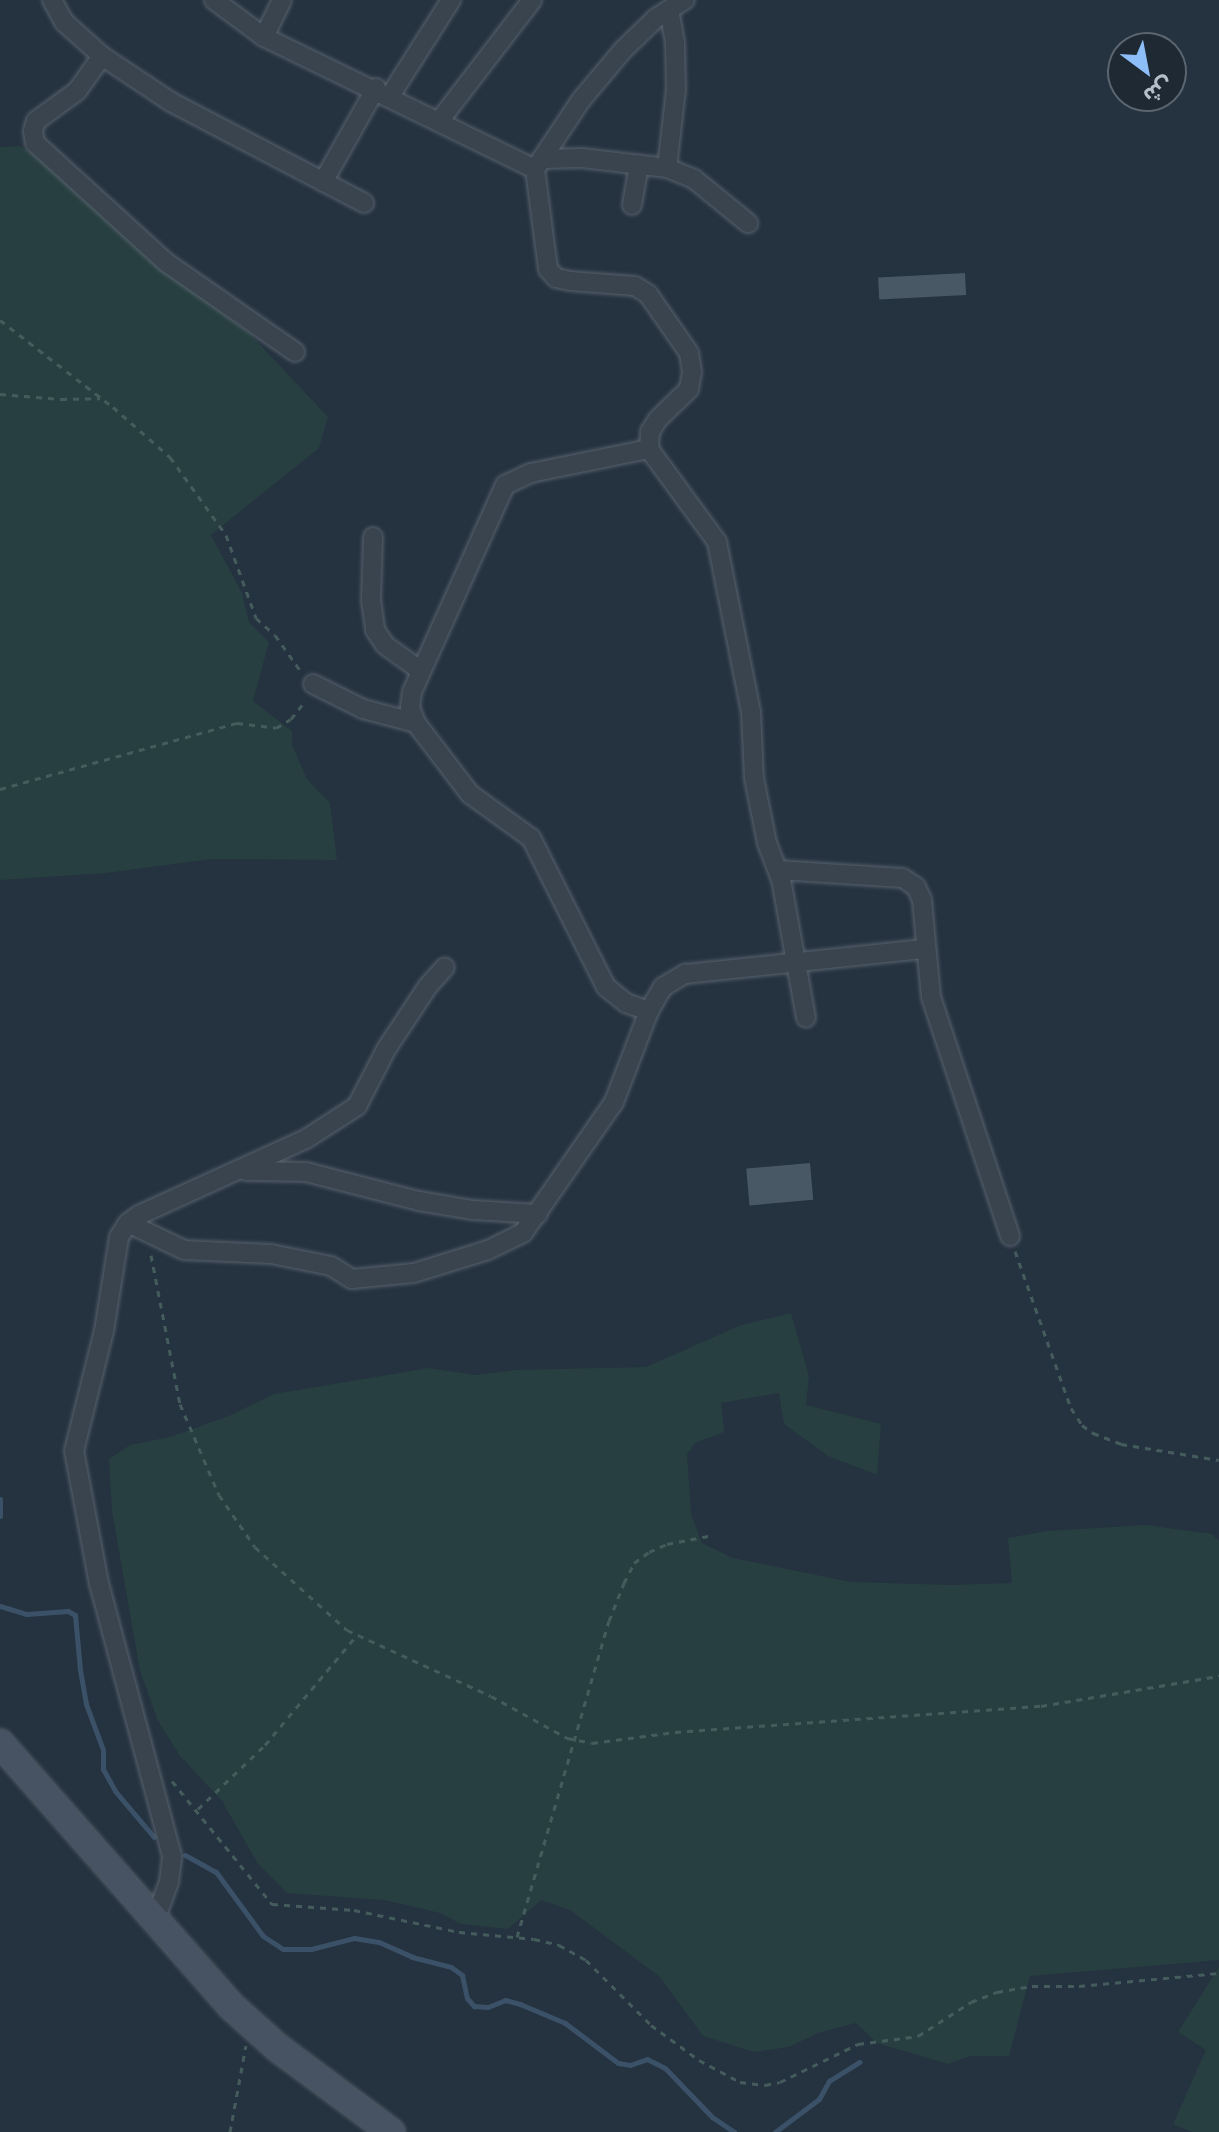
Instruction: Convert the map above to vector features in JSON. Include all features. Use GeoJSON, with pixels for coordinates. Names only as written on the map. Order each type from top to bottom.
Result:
{"type":"FeatureCollection","features":[{"type":"Feature","properties":{"kind":"street"},"geometry":{"type":"LineString","coordinates":[[52,0],[64,22],[102,56],[171,102],[364,203]]}},
{"type":"Feature","properties":{"kind":"street"},"geometry":{"type":"LineString","coordinates":[[214,0],[264,37],[538,164],[582,158],[667,168],[694,179],[748,223]]}},
{"type":"Feature","properties":{"kind":"street"},"geometry":{"type":"LineString","coordinates":[[264,37],[282,0]]}},
{"type":"Feature","properties":{"kind":"street"},"geometry":{"type":"LineString","coordinates":[[323,182],[383,92],[451,0]]}},
{"type":"Feature","properties":{"kind":"street"},"geometry":{"type":"LineString","coordinates":[[440,120],[532,0]]}},
{"type":"Feature","properties":{"kind":"street"},"geometry":{"type":"LineString","coordinates":[[677,5],[623,50],[590,90],[538,164],[548,269],[556,278],[570,281],[635,286],[648,294],[689,353],[692,372],[689,389],[658,419],[650,432],[649,449],[717,542],[751,712],[754,778],[767,843],[778,870],[806,1018]]}},
{"type":"Feature","properties":{"kind":"street"},"geometry":{"type":"LineString","coordinates":[[667,168],[676,89],[677,5]]}},
{"type":"Feature","properties":{"kind":"street"},"geometry":{"type":"LineString","coordinates":[[102,56],[91,76],[77,91],[36,121],[33,131],[35,143],[167,263],[295,352]]}},
{"type":"Feature","properties":{"kind":"street"},"geometry":{"type":"LineString","coordinates":[[632,205],[639,165]]}},
{"type":"Feature","properties":{"kind":"street"},"geometry":{"type":"LineString","coordinates":[[649,449],[531,473],[505,485],[421,671],[410,707],[416,723],[470,794],[531,838],[606,987],[626,1003],[649,1011]]}},
{"type":"Feature","properties":{"kind":"street"},"geometry":{"type":"LineString","coordinates":[[373,537],[371,600],[375,630],[385,645],[421,671]]}},
{"type":"Feature","properties":{"kind":"street"},"geometry":{"type":"LineString","coordinates":[[313,684],[363,709],[416,723]]}},
{"type":"Feature","properties":{"kind":"street"},"geometry":{"type":"LineString","coordinates":[[778,870],[912,881],[922,900],[924,949],[931,997],[1010,1236]]}},
{"type":"Feature","properties":{"kind":"street"},"geometry":{"type":"LineString","coordinates":[[128,1223],[184,1250],[271,1254],[306,1260],[331,1266],[352,1279],[414,1273],[488,1250],[523,1233],[614,1102],[649,1011],[663,987],[685,974],[924,949]]}},
{"type":"Feature","properties":{"kind":"street"},"geometry":{"type":"LineString","coordinates":[[155,1920],[169,1882],[172,1856],[99,1584],[74,1451],[104,1331],[119,1237],[128,1223],[306,1139],[357,1106],[387,1048],[428,986],[445,967]]}},
{"type":"Feature","properties":{"kind":"street"},"geometry":{"type":"LineString","coordinates":[[238,1171],[306,1172],[419,1201],[473,1210],[538,1214]]}},
{"type":"Feature","properties":{"kind":"street"},"geometry":{"type":"LineString","coordinates":[[0,1743],[231,2006],[391,2132]]}},
{"type":"Feature","properties":{"kind":"path"},"geometry":{"type":"LineString","coordinates":[[0,320],[170,457],[226,535],[256,618],[275,635],[290,659],[313,684],[299,710],[276,728],[237,723],[222,726],[0,789]]}},
{"type":"Feature","properties":{"kind":"path"},"geometry":{"type":"LineString","coordinates":[[0,394],[61,399],[100,398]]}},
{"type":"Feature","properties":{"kind":"path"},"geometry":{"type":"LineString","coordinates":[[148,1235],[180,1404],[219,1495],[255,1547],[347,1630],[491,1696],[574,1739],[592,1743],[675,1732],[1041,1706],[1219,1676]]}},
{"type":"Feature","properties":{"kind":"path"},"geometry":{"type":"LineString","coordinates":[[1010,1236],[1071,1408],[1082,1425],[1121,1444],[1219,1460]]}},
{"type":"Feature","properties":{"kind":"path"},"geometry":{"type":"LineString","coordinates":[[517,1938],[609,1621],[634,1563],[667,1544],[708,1536]]}},
{"type":"Feature","properties":{"kind":"path"},"geometry":{"type":"LineString","coordinates":[[198,1810],[265,1745],[357,1635]]}},
{"type":"Feature","properties":{"kind":"path"},"geometry":{"type":"LineString","coordinates":[[146,1753],[198,1810],[272,1904],[354,1910],[470,1934],[559,1945],[586,1960],[651,2025],[699,2060],[740,2082],[765,2085],[780,2082],[858,2044],[918,2036],[971,2002],[997,1992],[1032,1986],[1079,1986],[1219,1973]]}},
{"type":"Feature","properties":{"kind":"path"},"geometry":{"type":"LineString","coordinates":[[230,2132],[241,2080],[242,2053],[255,2027]]}},
{"type":"Feature","properties":{"kind":"green space"},"geometry":{"type":"Polygon","coordinates":[[[20,146],[56,170],[136,247],[249,333],[328,417],[319,448],[211,535],[242,593],[249,622],[269,642],[253,701],[292,731],[292,745],[307,779],[330,803],[337,860],[212,859],[106,873],[0,880],[0,147],[20,146]]]}},
{"type":"Feature","properties":{"kind":"green space"},"geometry":{"type":"Polygon","coordinates":[[[791,1313],[809,1376],[806,1405],[881,1424],[877,1475],[828,1456],[784,1424],[779,1393],[721,1403],[724,1432],[695,1443],[687,1454],[691,1514],[702,1543],[733,1558],[851,1582],[952,1585],[1012,1583],[1008,1538],[1047,1531],[1146,1525],[1212,1534],[1219,1541],[1219,1960],[1030,1976],[1009,2056],[970,2056],[948,2064],[877,2043],[856,2023],[818,2033],[789,2047],[754,2052],[703,2036],[660,1977],[570,1910],[541,1900],[508,1929],[461,1924],[440,1913],[384,1900],[287,1893],[258,1864],[222,1801],[180,1756],[158,1721],[140,1671],[112,1511],[109,1459],[130,1445],[170,1437],[229,1416],[274,1394],[429,1368],[475,1375],[515,1370],[646,1367],[741,1325],[791,1313]]]}},
{"type":"Feature","properties":{"kind":"green space"},"geometry":{"type":"Polygon","coordinates":[[[1219,1967],[1219,2132],[1192,2132],[1173,2124],[1206,2050],[1178,2032],[1219,1967]]]}},
{"type":"Feature","properties":{"kind":"building"},"geometry":{"type":"Polygon","coordinates":[[[965,273],[966,295],[879,300],[878,278],[965,273]]]}},
{"type":"Feature","properties":{"kind":"building"},"geometry":{"type":"Polygon","coordinates":[[[810,1163],[813,1200],[749,1205],[746,1169],[810,1163]]]}},
{"type":"Feature","properties":{"kind":"waterway"},"geometry":{"type":"LineString","coordinates":[[0,1499],[0,1516]]}},
{"type":"Feature","properties":{"kind":"waterway"},"geometry":{"type":"LineString","coordinates":[[0,1606],[27,1614],[68,1611],[75,1615],[86,1704],[103,1750],[103,1769],[115,1791],[154,1837]]}},
{"type":"Feature","properties":{"kind":"waterway"},"geometry":{"type":"LineString","coordinates":[[185,1855],[216,1872],[263,1936],[283,1949],[311,1949],[354,1938],[379,1942],[412,1957],[451,1967],[462,1975],[467,1998],[474,2006],[488,2007],[505,2000],[520,2004],[565,2023],[618,2063],[630,2065],[647,2059],[665,2068],[712,2117],[734,2132]]}},
{"type":"Feature","properties":{"kind":"waterway"},"geometry":{"type":"LineString","coordinates":[[775,2132],[819,2099],[829,2081],[860,2062]]}}]}
